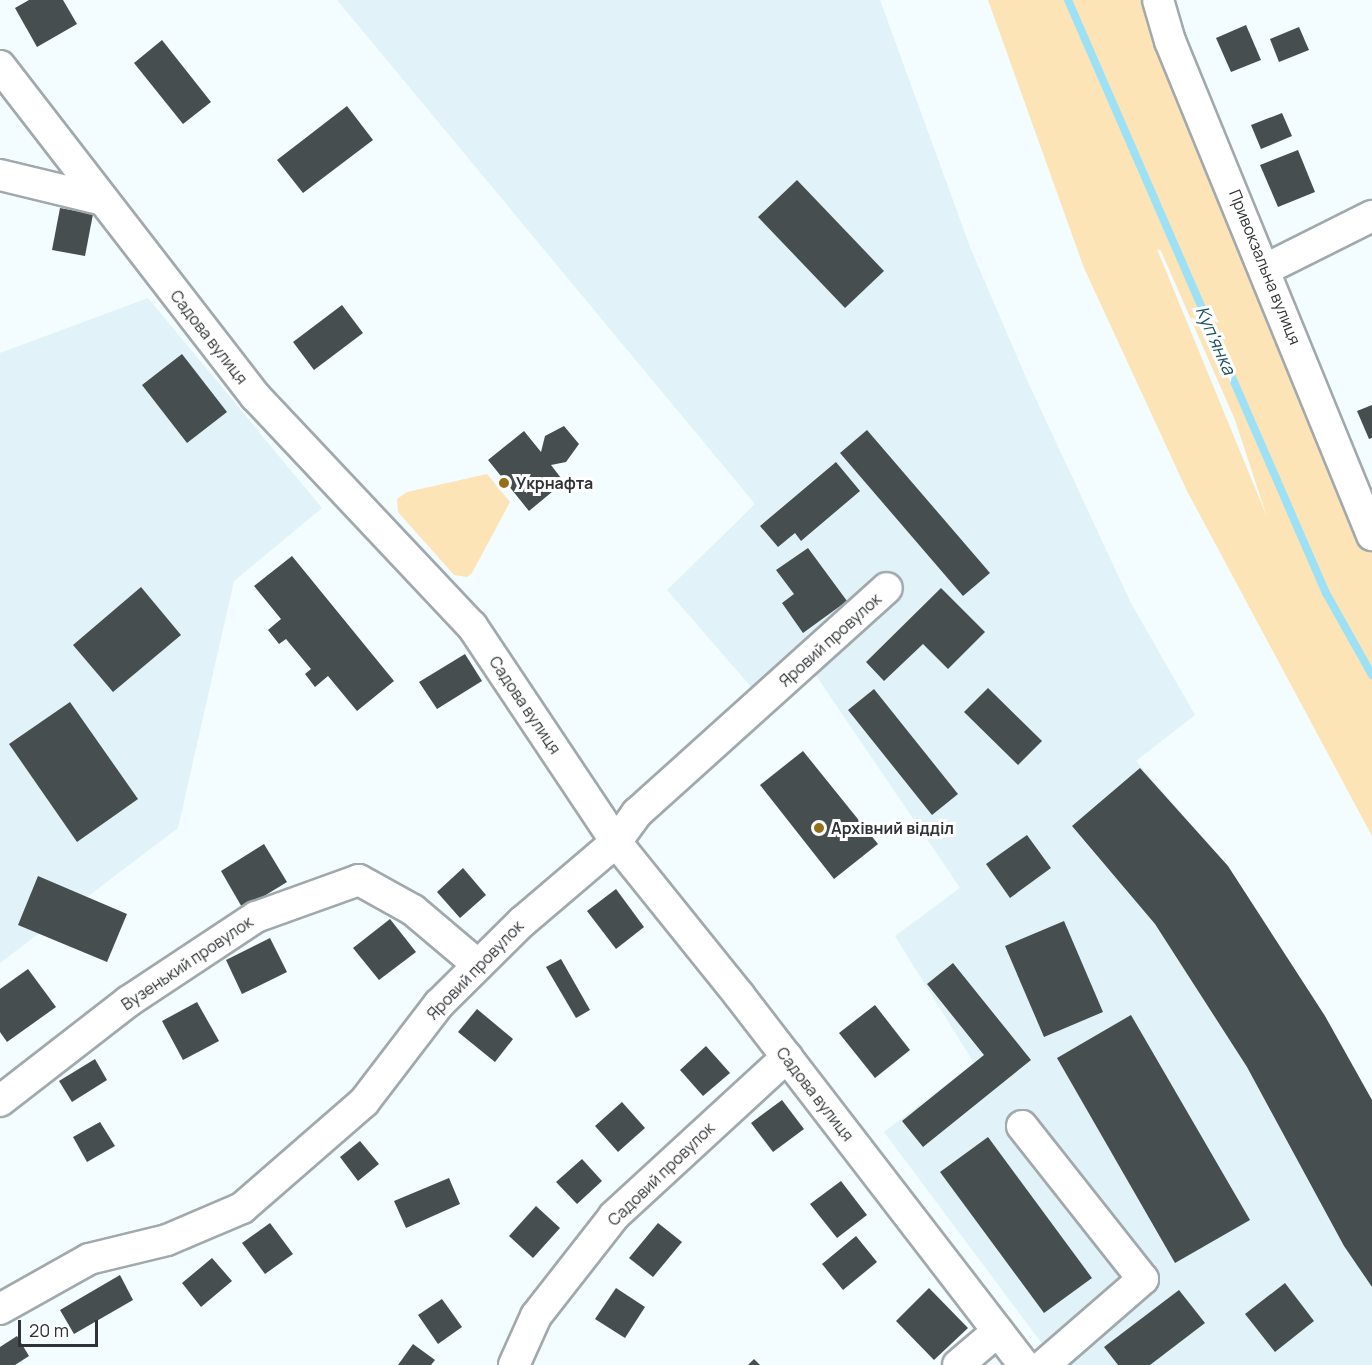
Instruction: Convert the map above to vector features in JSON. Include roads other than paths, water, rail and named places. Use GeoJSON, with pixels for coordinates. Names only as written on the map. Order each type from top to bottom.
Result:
{"type":"FeatureCollection","features":[{"type":"Feature","properties":{"kind":"street","name":"Привокзальна вулиця"},"geometry":{"type":"LineString","coordinates":[[1158,0],[1170,41],[1266,269],[1372,535]]}},
{"type":"Feature","properties":{"kind":"street","name":"Садова вулиця"},"geometry":{"type":"LineString","coordinates":[[0,66],[255,397],[472,626],[616,842],[787,1057],[1024,1365]]}},
{"type":"Feature","properties":{"kind":"street"},"geometry":{"type":"LineString","coordinates":[[0,175],[103,200]]}},
{"type":"Feature","properties":{"kind":"street"},"geometry":{"type":"LineString","coordinates":[[1266,269],[1372,216]]}},
{"type":"Feature","properties":{"kind":"street","name":"Яровий провулок"},"geometry":{"type":"LineString","coordinates":[[0,1310],[89,1258],[167,1240],[242,1208],[364,1102],[439,1004],[522,922],[616,842],[637,813],[887,588]]}},
{"type":"Feature","properties":{"kind":"street","name":"Вузенький провулок"},"geometry":{"type":"LineString","coordinates":[[0,1101],[129,1001],[256,916],[359,880],[413,910],[478,965]]}},
{"type":"Feature","properties":{"kind":"street","name":"Садовий провулок"},"geometry":{"type":"LineString","coordinates":[[514,1365],[536,1316],[614,1216],[787,1057]]}},
{"type":"Feature","properties":{"kind":"street"},"geometry":{"type":"LineString","coordinates":[[1022,1126],[1143,1279],[1044,1365]]}},
{"type":"Feature","properties":{"kind":"street"},"geometry":{"type":"LineString","coordinates":[[958,1365],[998,1331]]}},
{"type":"Feature","properties":{"kind":"waterway","name":"Куп'янка"},"geometry":{"type":"LineString","coordinates":[[1068,0],[1326,593],[1372,675]]}},
{"type":"Feature","properties":{"kind":"place","name":"Укрнафта"},"geometry":{"type":"Point","coordinates":[504,483]}},
{"type":"Feature","properties":{"kind":"place","name":"Архівний відділ"},"geometry":{"type":"Point","coordinates":[819,828]}}]}
